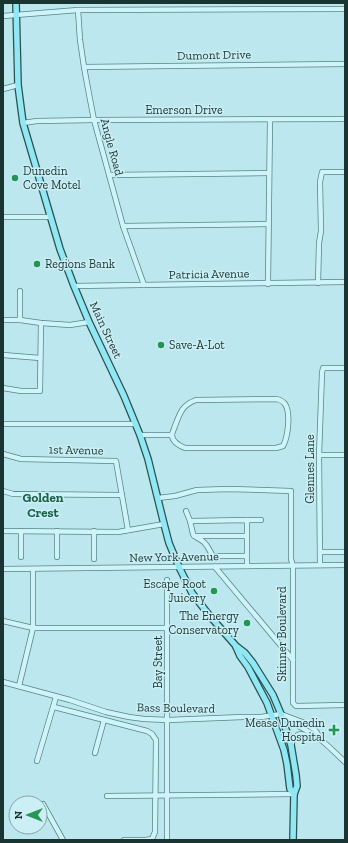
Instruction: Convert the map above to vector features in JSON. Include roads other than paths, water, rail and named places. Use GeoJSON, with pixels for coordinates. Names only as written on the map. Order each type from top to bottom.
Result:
{"type":"FeatureCollection","features":[{"type":"Feature","properties":{"kind":"main road","name":"Main Street"},"geometry":{"type":"LineString","coordinates":[[16,3],[18,85],[23,123],[62,255],[89,322],[124,396],[140,435],[148,459],[169,543],[179,567],[195,597],[236,646],[245,652],[273,695],[281,714]]}},
{"type":"Feature","properties":{"kind":"main road","name":"Main Street"},"geometry":{"type":"LineString","coordinates":[[236,646],[240,656],[263,694],[272,715]]}},
{"type":"Feature","properties":{"kind":"main road"},"geometry":{"type":"LineString","coordinates":[[281,714],[290,746],[296,780],[294,794],[293,840]]}},
{"type":"Feature","properties":{"kind":"main road"},"geometry":{"type":"LineString","coordinates":[[272,715],[284,750],[290,789],[294,794]]}},
{"type":"Feature","properties":{"kind":"street"},"geometry":{"type":"LineString","coordinates":[[3,16],[78,10],[345,9]]}},
{"type":"Feature","properties":{"kind":"street","name":"Angle Road"},"geometry":{"type":"LineString","coordinates":[[78,10],[80,40],[94,120],[123,226],[144,285]]}},
{"type":"Feature","properties":{"kind":"street","name":"Dumont Drive"},"geometry":{"type":"LineString","coordinates":[[84,67],[345,64]]}},
{"type":"Feature","properties":{"kind":"street"},"geometry":{"type":"LineString","coordinates":[[3,89],[18,85]]}},
{"type":"Feature","properties":{"kind":"street","name":"Emerson Drive"},"geometry":{"type":"LineString","coordinates":[[23,123],[37,121],[94,120],[345,119]]}},
{"type":"Feature","properties":{"kind":"street"},"geometry":{"type":"LineString","coordinates":[[268,284],[270,120]]}},
{"type":"Feature","properties":{"kind":"street"},"geometry":{"type":"LineString","coordinates":[[318,283],[319,243],[321,231],[320,182],[322,172],[345,172]]}},
{"type":"Feature","properties":{"kind":"street"},"geometry":{"type":"LineString","coordinates":[[109,174],[269,173]]}},
{"type":"Feature","properties":{"kind":"street"},"geometry":{"type":"LineString","coordinates":[[3,217],[50,217]]}},
{"type":"Feature","properties":{"kind":"street"},"geometry":{"type":"LineString","coordinates":[[123,226],[268,224]]}},
{"type":"Feature","properties":{"kind":"street","name":"Patricia Avenue"},"geometry":{"type":"LineString","coordinates":[[74,286],[345,282]]}},
{"type":"Feature","properties":{"kind":"street"},"geometry":{"type":"LineString","coordinates":[[20,291],[20,320]]}},
{"type":"Feature","properties":{"kind":"street"},"geometry":{"type":"LineString","coordinates":[[3,320],[20,320],[70,325],[89,322]]}},
{"type":"Feature","properties":{"kind":"street"},"geometry":{"type":"LineString","coordinates":[[3,388],[21,391],[40,390],[41,323]]}},
{"type":"Feature","properties":{"kind":"street"},"geometry":{"type":"LineString","coordinates":[[3,355],[40,358]]}},
{"type":"Feature","properties":{"kind":"street","name":"Glennes Lane"},"geometry":{"type":"LineString","coordinates":[[320,565],[322,373],[323,368],[345,368]]}},
{"type":"Feature","properties":{"kind":"street"},"geometry":{"type":"LineString","coordinates":[[277,399],[286,405],[288,411],[288,430],[286,441],[283,446],[276,448],[185,448],[177,445],[172,435],[178,417],[183,408],[196,400],[277,399]]}},
{"type":"Feature","properties":{"kind":"street"},"geometry":{"type":"LineString","coordinates":[[3,424],[136,424]]}},
{"type":"Feature","properties":{"kind":"street"},"geometry":{"type":"LineString","coordinates":[[140,435],[172,435]]}},
{"type":"Feature","properties":{"kind":"street","name":"1st Avenue"},"geometry":{"type":"LineString","coordinates":[[3,454],[21,459],[116,461],[128,530]]}},
{"type":"Feature","properties":{"kind":"street"},"geometry":{"type":"LineString","coordinates":[[320,455],[345,455]]}},
{"type":"Feature","properties":{"kind":"street","name":"Skinner Boulevard"},"geometry":{"type":"LineString","coordinates":[[158,498],[174,496],[197,490],[292,491],[291,559],[293,566],[294,703],[296,706],[345,705]]}},
{"type":"Feature","properties":{"kind":"street"},"geometry":{"type":"LineString","coordinates":[[3,491],[13,494],[122,495]]}},
{"type":"Feature","properties":{"kind":"street"},"geometry":{"type":"LineString","coordinates":[[186,511],[194,536],[204,541],[213,556],[247,556]]}},
{"type":"Feature","properties":{"kind":"street"},"geometry":{"type":"LineString","coordinates":[[247,520],[247,566]]}},
{"type":"Feature","properties":{"kind":"street"},"geometry":{"type":"LineString","coordinates":[[190,521],[261,520]]}},
{"type":"Feature","properties":{"kind":"street"},"geometry":{"type":"LineString","coordinates":[[3,531],[118,532],[164,524]]}},
{"type":"Feature","properties":{"kind":"street"},"geometry":{"type":"LineString","coordinates":[[21,531],[21,557]]}},
{"type":"Feature","properties":{"kind":"street"},"geometry":{"type":"LineString","coordinates":[[57,531],[57,557]]}},
{"type":"Feature","properties":{"kind":"street"},"geometry":{"type":"LineString","coordinates":[[94,531],[94,559]]}},
{"type":"Feature","properties":{"kind":"street"},"geometry":{"type":"LineString","coordinates":[[194,536],[247,536]]}},
{"type":"Feature","properties":{"kind":"street"},"geometry":{"type":"LineString","coordinates":[[320,552],[345,552]]}},
{"type":"Feature","properties":{"kind":"street","name":"New York Avenue"},"geometry":{"type":"LineString","coordinates":[[3,569],[345,565]]}},
{"type":"Feature","properties":{"kind":"street"},"geometry":{"type":"LineString","coordinates":[[215,567],[293,660]]}},
{"type":"Feature","properties":{"kind":"street"},"geometry":{"type":"LineString","coordinates":[[18,686],[33,628],[33,568]]}},
{"type":"Feature","properties":{"kind":"street","name":"Bay Street"},"geometry":{"type":"LineString","coordinates":[[167,580],[167,840]]}},
{"type":"Feature","properties":{"kind":"street"},"geometry":{"type":"LineString","coordinates":[[3,621],[33,628],[168,628]]}},
{"type":"Feature","properties":{"kind":"street","name":"Bass Boulevard"},"geometry":{"type":"LineString","coordinates":[[3,682],[106,712],[144,719],[168,720],[255,717],[281,714]]}},
{"type":"Feature","properties":{"kind":"street"},"geometry":{"type":"LineString","coordinates":[[37,760],[56,697]]}},
{"type":"Feature","properties":{"kind":"street"},"geometry":{"type":"LineString","coordinates":[[54,707],[147,731],[152,734],[156,740],[155,832],[152,839],[124,840]]}},
{"type":"Feature","properties":{"kind":"street"},"geometry":{"type":"LineString","coordinates":[[281,714],[292,723],[322,740],[345,762]]}},
{"type":"Feature","properties":{"kind":"street"},"geometry":{"type":"LineString","coordinates":[[95,753],[104,720]]}},
{"type":"Feature","properties":{"kind":"street"},"geometry":{"type":"LineString","coordinates":[[290,746],[299,734],[304,734],[322,740]]}},
{"type":"Feature","properties":{"kind":"street"},"geometry":{"type":"LineString","coordinates":[[107,796],[294,794]]}},
{"type":"Feature","properties":{"kind":"street"},"geometry":{"type":"LineString","coordinates":[[48,813],[63,840]]}},
{"type":"Feature","properties":{"kind":"place","name":"Dunedin Cove Motel"},"geometry":{"type":"Point","coordinates":[15,178]}},
{"type":"Feature","properties":{"kind":"place","name":"Regions Bank"},"geometry":{"type":"Point","coordinates":[37,264]}},
{"type":"Feature","properties":{"kind":"place","name":"Save-A-Lot"},"geometry":{"type":"Point","coordinates":[161,345]}},
{"type":"Feature","properties":{"kind":"place","name":"Escape Root Juicery"},"geometry":{"type":"Point","coordinates":[214,591]}},
{"type":"Feature","properties":{"kind":"place","name":"The Energy Conservatory"},"geometry":{"type":"Point","coordinates":[247,623]}},
{"type":"Feature","properties":{"kind":"place","name":"Mease Dunedin Hospital"},"geometry":{"type":"Point","coordinates":[334,730]}},
{"type":"Feature","properties":{"kind":"district","name":"Golden Crest"},"geometry":{"type":"Point","coordinates":[43,504]}}]}
